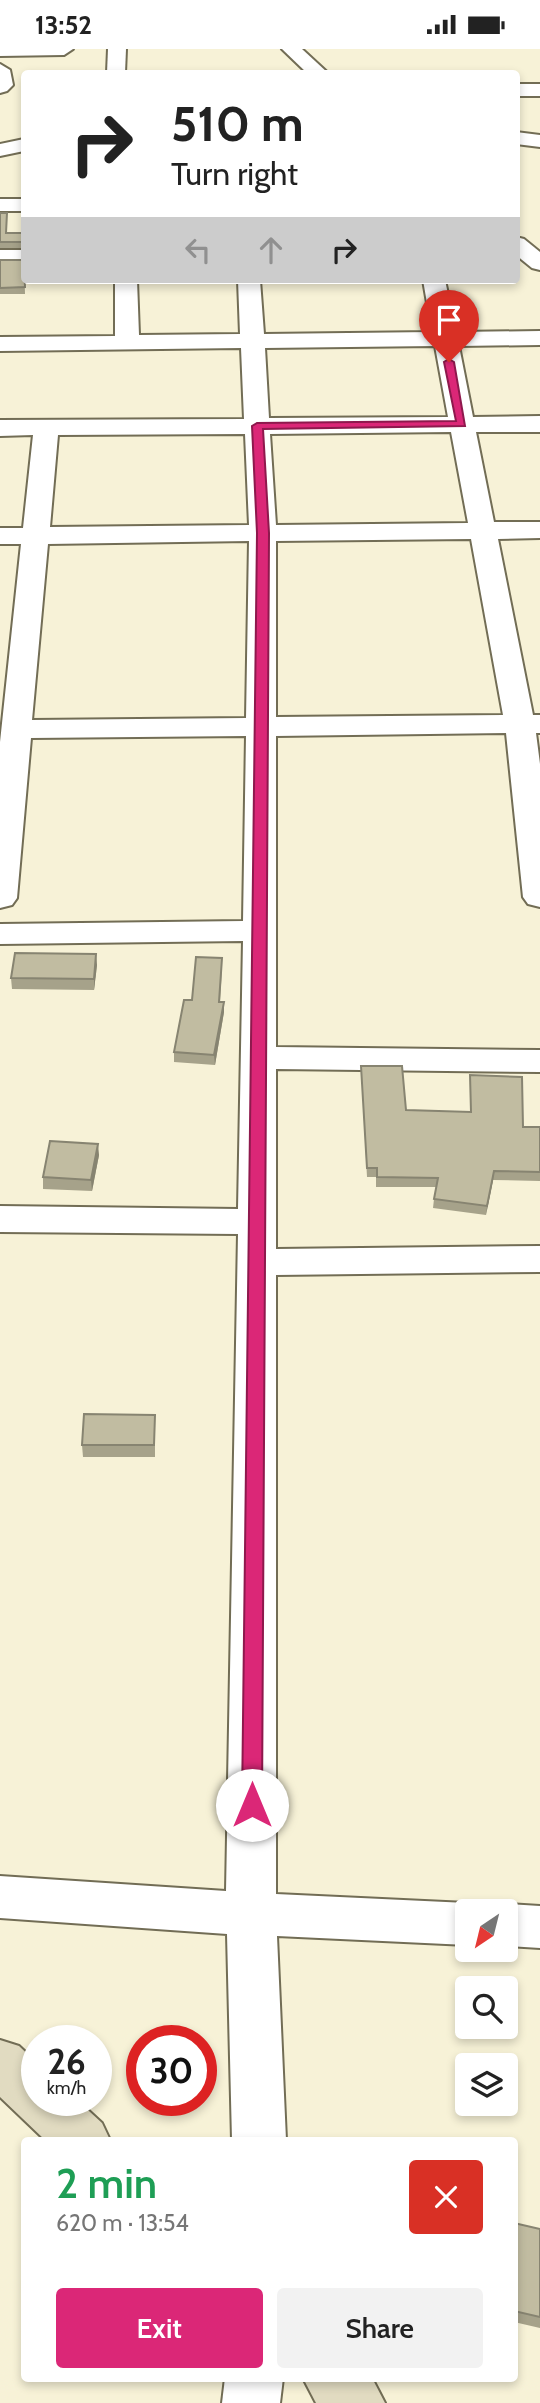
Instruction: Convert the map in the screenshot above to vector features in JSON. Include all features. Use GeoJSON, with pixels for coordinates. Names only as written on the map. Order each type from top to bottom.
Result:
{"type":"FeatureCollection","features":[{"type":"Feature","properties":{"kind":"street"},"geometry":{"type":"LineString","coordinates":[[0,50],[64,49]]}},
{"type":"Feature","properties":{"kind":"street"},"geometry":{"type":"LineString","coordinates":[[116,70],[117,49]]}},
{"type":"Feature","properties":{"kind":"street"},"geometry":{"type":"LineString","coordinates":[[291,49],[315,70]]}},
{"type":"Feature","properties":{"kind":"street"},"geometry":{"type":"LineString","coordinates":[[0,70],[3,85],[0,87]]}},
{"type":"Feature","properties":{"kind":"street"},"geometry":{"type":"LineString","coordinates":[[520,90],[540,90]]}},
{"type":"Feature","properties":{"kind":"street"},"geometry":{"type":"LineString","coordinates":[[520,138],[540,141]]}},
{"type":"Feature","properties":{"kind":"street"},"geometry":{"type":"LineString","coordinates":[[0,150],[21,146]]}},
{"type":"Feature","properties":{"kind":"street"},"geometry":{"type":"LineString","coordinates":[[0,205],[21,205]]}},
{"type":"Feature","properties":{"kind":"street"},"geometry":{"type":"LineString","coordinates":[[520,247],[539,261]]}},
{"type":"Feature","properties":{"kind":"street"},"geometry":{"type":"LineString","coordinates":[[0,257],[21,257]]}},
{"type":"Feature","properties":{"kind":"street"},"geometry":{"type":"LineString","coordinates":[[126,284],[127,342]]}},
{"type":"Feature","properties":{"kind":"street"},"geometry":{"type":"LineString","coordinates":[[249,284],[263,533],[251,1914],[259,2137]]}},
{"type":"Feature","properties":{"kind":"street"},"geometry":{"type":"LineString","coordinates":[[435,284],[482,531],[530,724],[540,897]]}},
{"type":"Feature","properties":{"kind":"street"},"geometry":{"type":"LineString","coordinates":[[0,344],[540,338]]}},
{"type":"Feature","properties":{"kind":"street"},"geometry":{"type":"LineString","coordinates":[[0,428],[540,424]]}},
{"type":"Feature","properties":{"kind":"street"},"geometry":{"type":"LineString","coordinates":[[0,898],[5,797],[16,729],[11,662],[35,536],[46,427]]}},
{"type":"Feature","properties":{"kind":"street"},"geometry":{"type":"LineString","coordinates":[[0,536],[540,530]]}},
{"type":"Feature","properties":{"kind":"street"},"geometry":{"type":"LineString","coordinates":[[16,729],[530,724]]}},
{"type":"Feature","properties":{"kind":"street"},"geometry":{"type":"LineString","coordinates":[[0,934],[260,931]]}},
{"type":"Feature","properties":{"kind":"street"},"geometry":{"type":"LineString","coordinates":[[259,1058],[540,1062]]}},
{"type":"Feature","properties":{"kind":"street"},"geometry":{"type":"LineString","coordinates":[[0,1219],[257,1222]]}},
{"type":"Feature","properties":{"kind":"street"},"geometry":{"type":"LineString","coordinates":[[257,1262],[540,1258]]}},
{"type":"Feature","properties":{"kind":"street"},"geometry":{"type":"LineString","coordinates":[[0,1897],[251,1914],[455,1923]]}},
{"type":"Feature","properties":{"kind":"street"},"geometry":{"type":"LineString","coordinates":[[518,1926],[540,1927]]}},
{"type":"Feature","properties":{"kind":"street"},"geometry":{"type":"LineString","coordinates":[[0,2063],[21,2083]]}},
{"type":"Feature","properties":{"kind":"street"},"geometry":{"type":"LineString","coordinates":[[57,2116],[80,2137]]}},
{"type":"Feature","properties":{"kind":"street"},"geometry":{"type":"LineString","coordinates":[[251,2403],[254,2382]]}},
{"type":"Feature","properties":{"kind":"street"},"geometry":{"type":"LineString","coordinates":[[336,2382],[356,2403]]}},
{"type":"Feature","properties":{"kind":"building"},"geometry":{"type":"Polygon","coordinates":[[[0,213],[7,213],[6,233],[21,233],[21,242],[0,242],[0,213]]]}},
{"type":"Feature","properties":{"kind":"building"},"geometry":{"type":"Polygon","coordinates":[[[0,260],[21,260],[21,284],[25,284],[25,287],[0,288],[0,260]]]}},
{"type":"Feature","properties":{"kind":"building"},"geometry":{"type":"Polygon","coordinates":[[[15,953],[96,954],[94,979],[11,978],[15,953]]]}},
{"type":"Feature","properties":{"kind":"building"},"geometry":{"type":"Polygon","coordinates":[[[196,957],[222,958],[219,1002],[224,1002],[214,1055],[174,1052],[184,1000],[192,1000],[196,957]]]}},
{"type":"Feature","properties":{"kind":"building"},"geometry":{"type":"Polygon","coordinates":[[[361,1066],[402,1066],[406,1110],[471,1112],[470,1075],[522,1077],[523,1127],[540,1127],[540,1172],[494,1171],[487,1206],[434,1199],[438,1178],[377,1177],[377,1168],[367,1168],[361,1066]]]}},
{"type":"Feature","properties":{"kind":"building"},"geometry":{"type":"Polygon","coordinates":[[[50,1141],[98,1144],[91,1180],[43,1177],[50,1141]]]}},
{"type":"Feature","properties":{"kind":"building"},"geometry":{"type":"Polygon","coordinates":[[[84,1414],[155,1415],[154,1445],[82,1445],[84,1414]]]}},
{"type":"Feature","properties":{"kind":"building"},"geometry":{"type":"Polygon","coordinates":[[[518,2224],[540,2229],[540,2317],[518,2312],[518,2224]]]}},
{"type":"Feature","properties":{"kind":"route"},"geometry":{"type":"LineString","coordinates":[[252,1805],[263,533],[257,426],[461,424],[449,362]]}}]}
